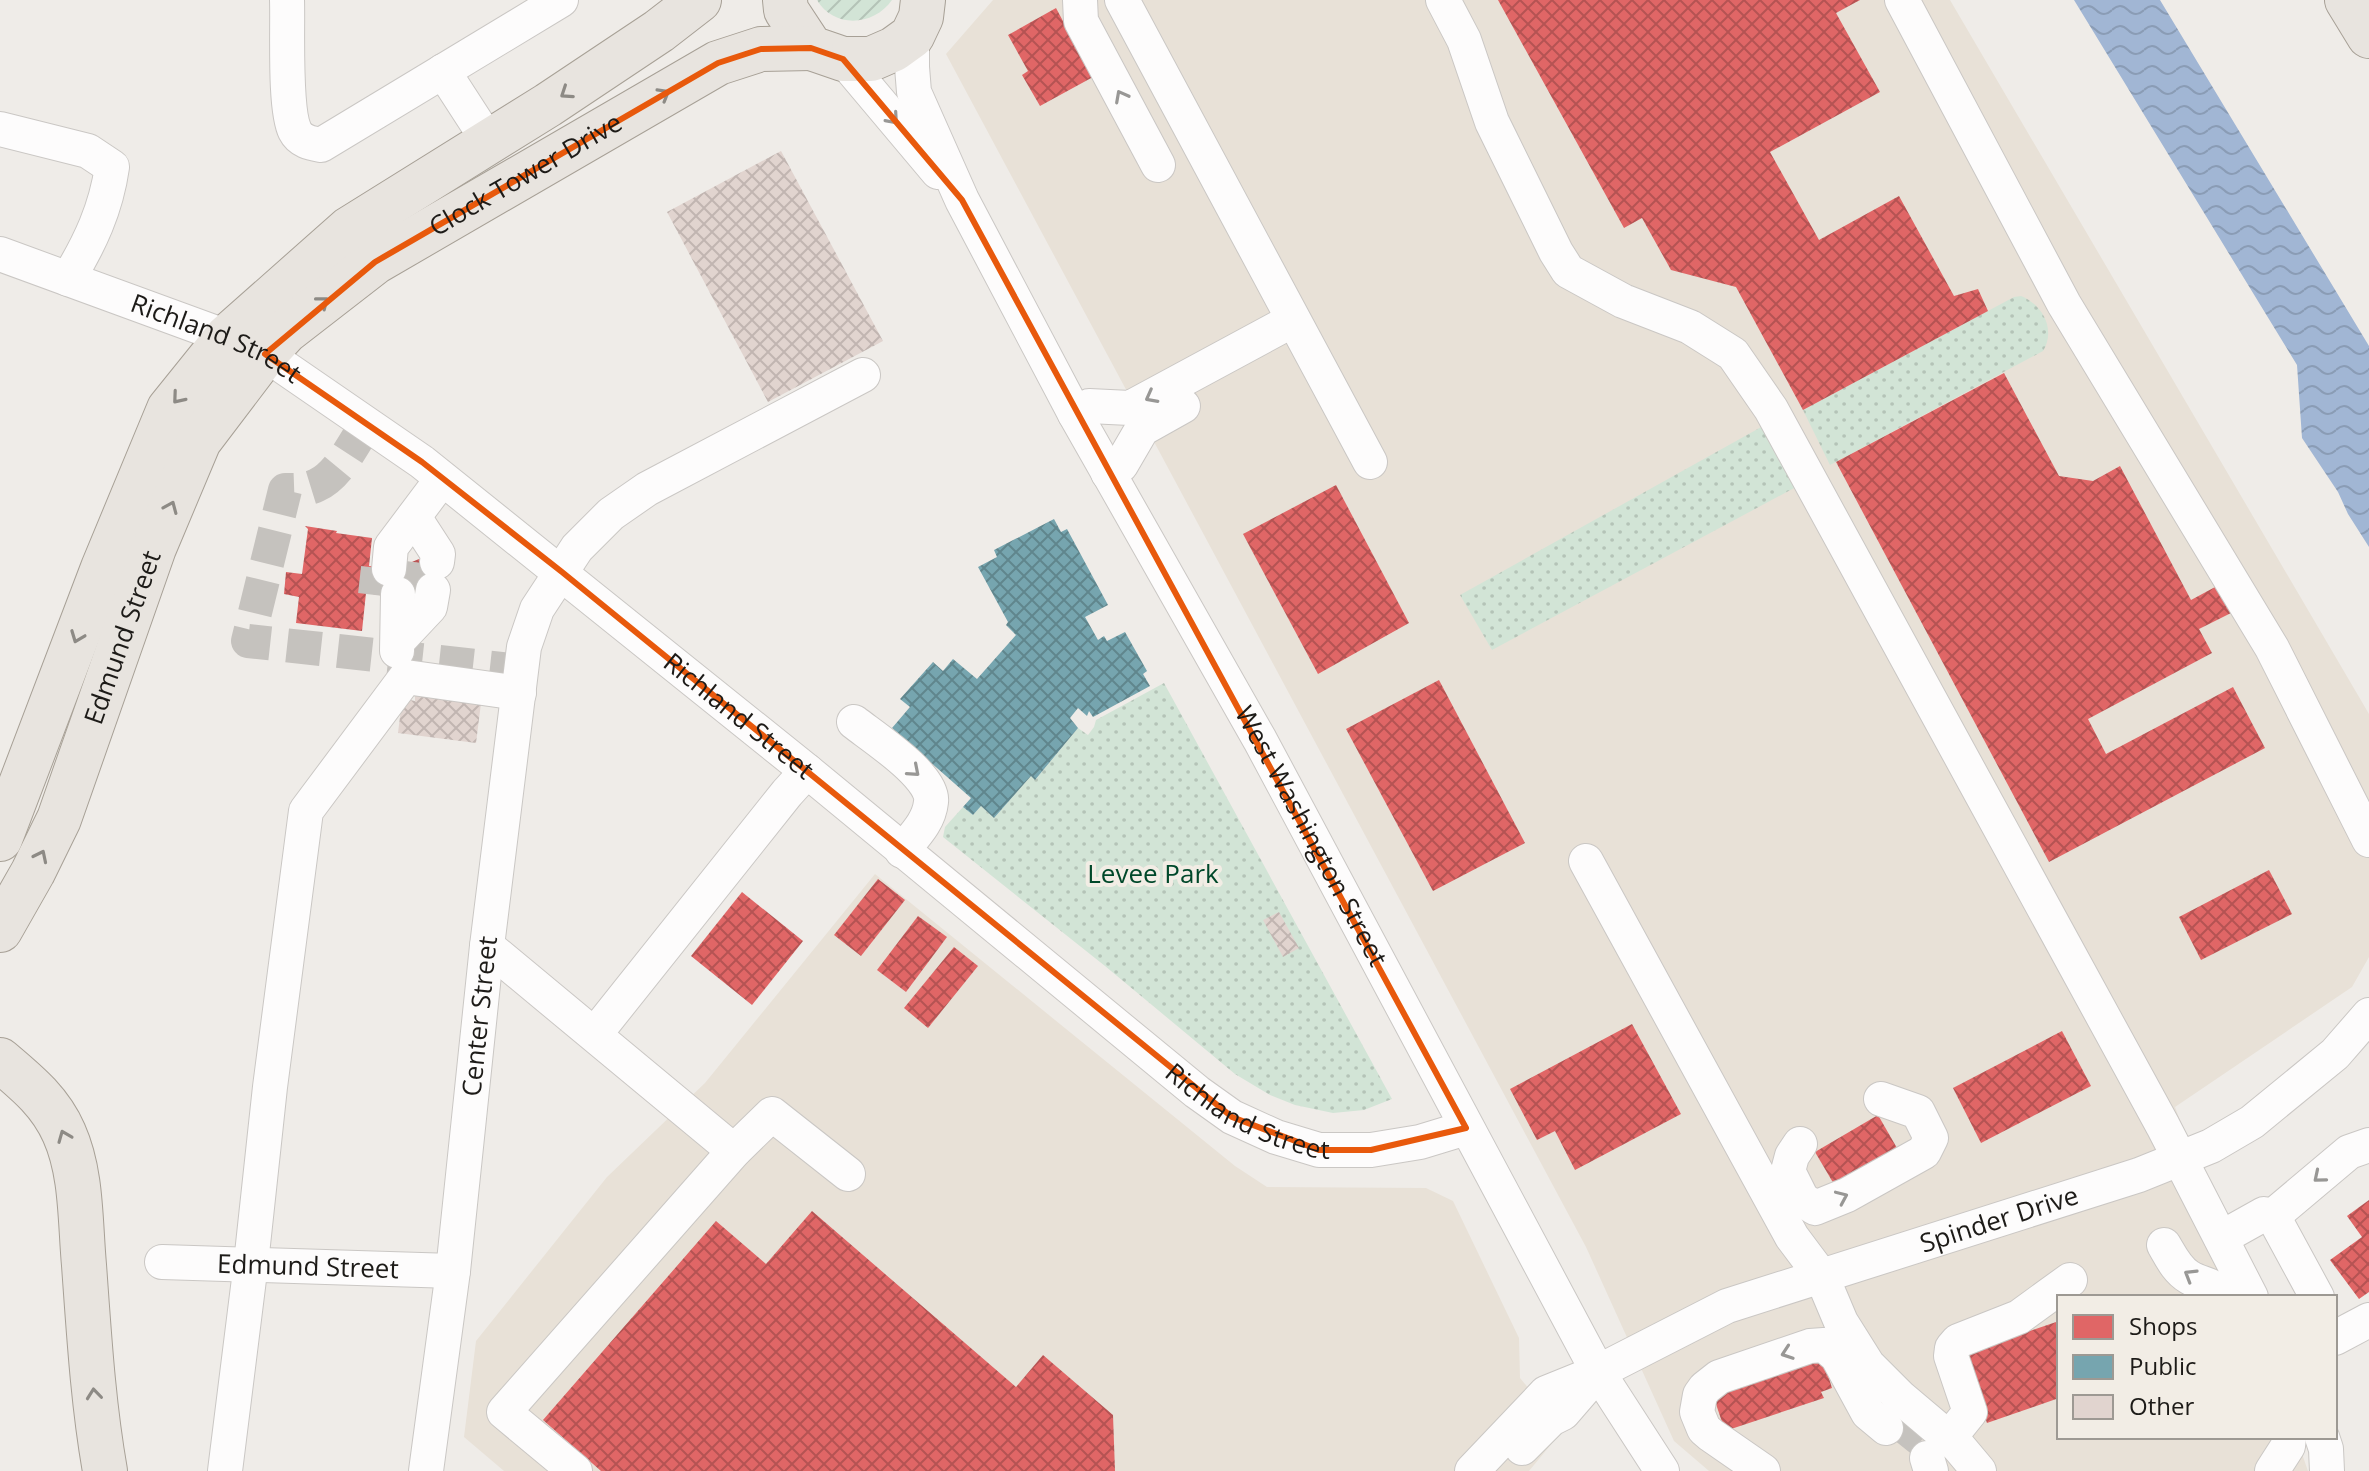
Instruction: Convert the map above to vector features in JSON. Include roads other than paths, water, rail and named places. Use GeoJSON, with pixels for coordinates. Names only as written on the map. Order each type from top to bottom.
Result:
{"type":"FeatureCollection","features":[{"type":"Feature","properties":{"kind":"main road","name":"Clock Tower Drive"},"geometry":{"type":"LineString","coordinates":[[246,346],[349,229],[647,39],[699,0]]}},
{"type":"Feature","properties":{"kind":"main road"},"geometry":{"type":"LineString","coordinates":[[785,0],[786,10],[827,54]]}},
{"type":"Feature","properties":{"kind":"main road"},"geometry":{"type":"LineString","coordinates":[[2347,0],[2369,36]]}},
{"type":"Feature","properties":{"kind":"main road","name":"Clock Tower Drive"},"geometry":{"type":"LineString","coordinates":[[246,346],[286,331],[375,262],[718,63],[761,49],[871,59],[894,49],[924,13]]}},
{"type":"Feature","properties":{"kind":"main road","name":"Edmund Street"},"geometry":{"type":"LineString","coordinates":[[4,822],[169,409],[246,346]]}},
{"type":"Feature","properties":{"kind":"main road","name":"Edmund Street"},"geometry":{"type":"LineString","coordinates":[[0,930],[59,819],[154,548],[199,441],[246,346]]}},
{"type":"Feature","properties":{"kind":"main road"},"geometry":{"type":"LineString","coordinates":[[0,1060],[39,1093],[64,1133],[71,1153],[79,1200],[93,1387],[105,1471]]}},
{"type":"Feature","properties":{"kind":"street"},"geometry":{"type":"LineString","coordinates":[[287,0],[289,112],[295,132],[306,142],[321,145],[561,0]]}},
{"type":"Feature","properties":{"kind":"street"},"geometry":{"type":"LineString","coordinates":[[1080,0],[1081,21],[1158,165]]}},
{"type":"Feature","properties":{"kind":"street"},"geometry":{"type":"LineString","coordinates":[[1122,0],[1370,462]]}},
{"type":"Feature","properties":{"kind":"street"},"geometry":{"type":"LineString","coordinates":[[1443,0],[1464,40],[1492,122],[1568,271],[1623,301],[1690,327],[1733,354],[1771,409],[2181,1160],[2250,1295]]}},
{"type":"Feature","properties":{"kind":"street"},"geometry":{"type":"LineString","coordinates":[[1902,0],[2064,304],[2272,648],[2369,840]]}},
{"type":"Feature","properties":{"kind":"street","name":"West Washington Street"},"geometry":{"type":"LineString","coordinates":[[924,13],[914,92],[962,200],[1075,414],[1260,740],[1598,1372],[1662,1471]]}},
{"type":"Feature","properties":{"kind":"street","name":"West Washington Street"},"geometry":{"type":"LineString","coordinates":[[827,54],[962,200]]}},
{"type":"Feature","properties":{"kind":"street"},"geometry":{"type":"LineString","coordinates":[[443,71],[489,142]]}},
{"type":"Feature","properties":{"kind":"street"},"geometry":{"type":"LineString","coordinates":[[0,129],[88,151],[112,167],[108,197],[85,252],[68,279]]}},
{"type":"Feature","properties":{"kind":"street","name":"Richland Street"},"geometry":{"type":"LineString","coordinates":[[0,254],[246,346],[422,462],[807,771],[1197,1092],[1232,1117],[1276,1137],[1319,1150],[1371,1150],[1420,1142],[1466,1128]]}},
{"type":"Feature","properties":{"kind":"street"},"geometry":{"type":"LineString","coordinates":[[1075,414],[1089,406],[1130,408],[1298,329]]}},
{"type":"Feature","properties":{"kind":"street"},"geometry":{"type":"LineString","coordinates":[[1108,473],[1121,465],[1142,429],[1298,329]]}},
{"type":"Feature","properties":{"kind":"street","name":"Center Street"},"geometry":{"type":"LineString","coordinates":[[426,1471],[453,1271],[487,946],[524,647],[537,609],[580,544],[611,514],[647,489],[863,375]]}},
{"type":"Feature","properties":{"kind":"street"},"geometry":{"type":"LineString","coordinates":[[414,517],[428,555],[406,578],[372,616],[398,648],[420,607],[406,578],[381,544],[414,517],[442,479]]}},
{"type":"Feature","properties":{"kind":"street"},"geometry":{"type":"LineString","coordinates":[[225,1471],[306,811],[406,677],[519,693]]}},
{"type":"Feature","properties":{"kind":"street"},"geometry":{"type":"LineString","coordinates":[[854,722],[921,776],[930,790],[932,799],[926,818],[902,851]]}},
{"type":"Feature","properties":{"kind":"street"},"geometry":{"type":"LineString","coordinates":[[595,1034],[807,771]]}},
{"type":"Feature","properties":{"kind":"street"},"geometry":{"type":"LineString","coordinates":[[1586,861],[1792,1237],[1822,1277],[1841,1322],[1868,1365],[1900,1397],[1936,1456]]}},
{"type":"Feature","properties":{"kind":"street"},"geometry":{"type":"LineString","coordinates":[[487,946],[734,1151]]}},
{"type":"Feature","properties":{"kind":"street","name":"Spinder Drive"},"geometry":{"type":"LineString","coordinates":[[1472,1471],[1546,1393],[1598,1372],[1727,1306],[2181,1160],[2211,1146],[2252,1122],[2335,1054],[2369,1015]]}},
{"type":"Feature","properties":{"kind":"street"},"geometry":{"type":"LineString","coordinates":[[1800,1144],[1792,1156],[1788,1171],[1802,1199],[1815,1208],[1847,1195],[1924,1152],[1931,1138],[1918,1112],[1881,1099]]}},
{"type":"Feature","properties":{"kind":"street"},"geometry":{"type":"LineString","coordinates":[[575,1471],[504,1412],[734,1151],[772,1114],[848,1174]]}},
{"type":"Feature","properties":{"kind":"street"},"geometry":{"type":"LineString","coordinates":[[2273,1216],[2349,1152],[2369,1145]]}},
{"type":"Feature","properties":{"kind":"street"},"geometry":{"type":"LineString","coordinates":[[2221,1238],[2264,1214],[2273,1216],[2316,1295]]}},
{"type":"Feature","properties":{"kind":"street"},"geometry":{"type":"LineString","coordinates":[[2164,1245],[2176,1266],[2187,1277],[2208,1284],[2222,1295]]}},
{"type":"Feature","properties":{"kind":"street","name":"Edmund Street"},"geometry":{"type":"LineString","coordinates":[[162,1262],[453,1271]]}},
{"type":"Feature","properties":{"kind":"street"},"geometry":{"type":"LineString","coordinates":[[1936,1456],[1970,1412],[1951,1356],[1952,1348],[1958,1341],[2019,1317],[2070,1280]]}},
{"type":"Feature","properties":{"kind":"street"},"geometry":{"type":"LineString","coordinates":[[2337,1337],[2369,1320]]}},
{"type":"Feature","properties":{"kind":"street"},"geometry":{"type":"LineString","coordinates":[[1763,1471],[1711,1435],[1700,1421],[1697,1403],[1705,1388],[1719,1377],[1806,1347],[1824,1345],[1837,1356],[1861,1401],[1878,1405],[1891,1424]]}},
{"type":"Feature","properties":{"kind":"street"},"geometry":{"type":"LineString","coordinates":[[1500,1471],[1551,1419],[1563,1413],[1598,1372]]}},
{"type":"Feature","properties":{"kind":"street"},"geometry":{"type":"LineString","coordinates":[[2323,1439],[2327,1471]]}},
{"type":"Feature","properties":{"kind":"street"},"geometry":{"type":"LineString","coordinates":[[1936,1456],[1971,1459],[1979,1471]]}},
{"type":"Feature","properties":{"kind":"water"},"geometry":{"type":"Polygon","coordinates":[[[2074,0],[2160,0],[2369,346],[2369,547],[2302,438],[2297,365],[2074,0]]]}},
{"type":"Feature","properties":{"kind":"tunnel"},"geometry":{"type":"LineString","coordinates":[[366,425],[339,467],[325,480],[309,488],[285,490],[248,641],[521,671]]}},
{"type":"Feature","properties":{"kind":"tunnel"},"geometry":{"type":"LineString","coordinates":[[411,589],[414,562]]}},
{"type":"Feature","properties":{"kind":"tunnel"},"geometry":{"type":"LineString","coordinates":[[375,595],[378,568]]}},
{"type":"Feature","properties":{"kind":"tunnel"},"geometry":{"type":"LineString","coordinates":[[1895,1419],[1925,1443],[1927,1458]]}},
{"type":"Feature","properties":{"kind":"park label","name":"Levee Park"},"geometry":{"type":"Point","coordinates":[1153,874]}}]}
